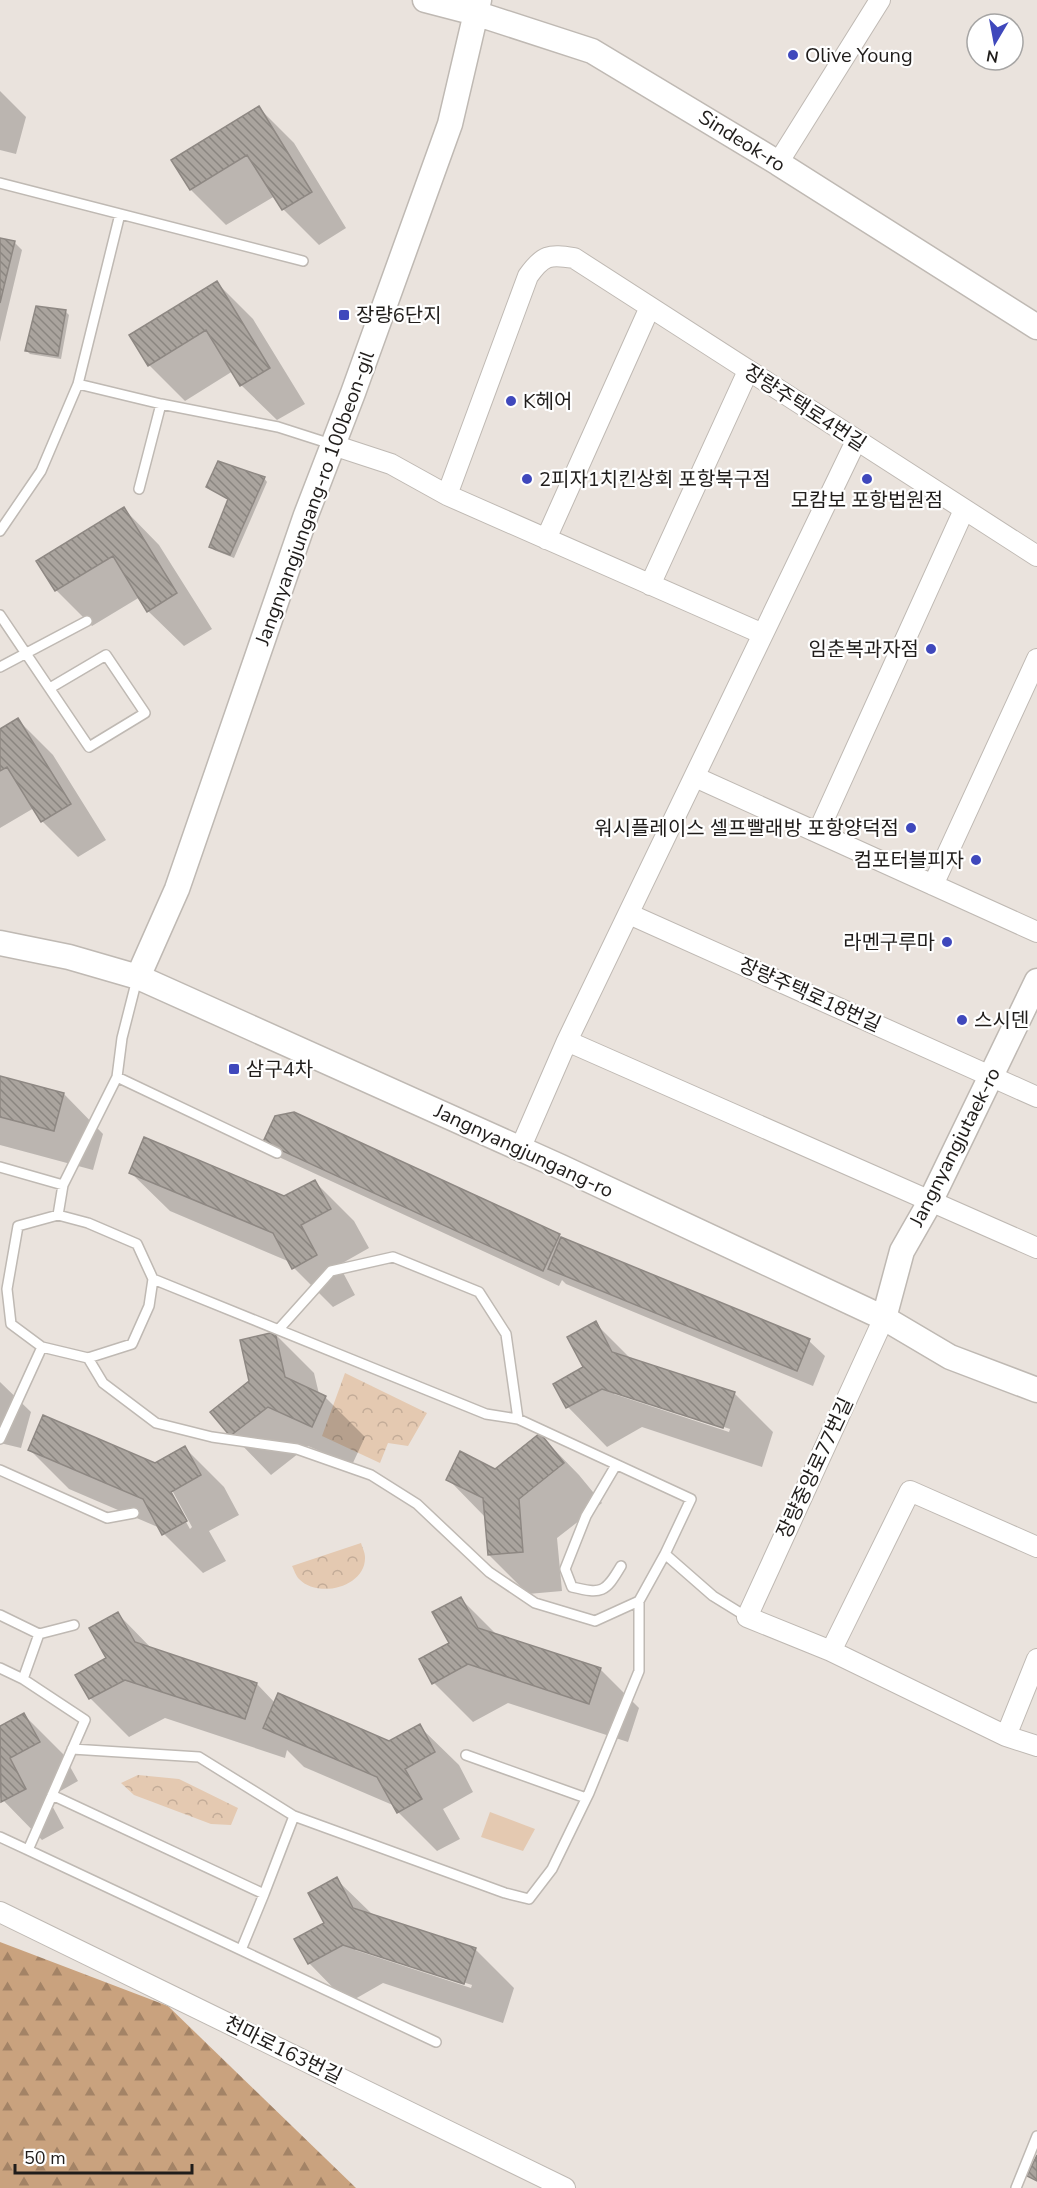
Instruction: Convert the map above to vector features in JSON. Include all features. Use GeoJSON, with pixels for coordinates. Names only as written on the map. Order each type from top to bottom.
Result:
{"type":"FeatureCollection","features":[{"type":"Feature","properties":{"kind":"street","name":"Sindeok-ro"},"geometry":{"type":"LineString","coordinates":[[425,0],[475,4],[592,51],[778,163],[1037,327]]}},
{"type":"Feature","properties":{"kind":"street"},"geometry":{"type":"LineString","coordinates":[[778,163],[880,0]]}},
{"type":"Feature","properties":{"kind":"street","name":"Jangnyangjungang-ro 100beon-gil"},"geometry":{"type":"LineString","coordinates":[[138,977],[177,889],[302,526],[450,124],[475,4]]}},
{"type":"Feature","properties":{"kind":"street","name":"장량주택로4번길"},"geometry":{"type":"LineString","coordinates":[[447,495],[528,276],[539,261],[553,255],[574,258],[1037,556]]}},
{"type":"Feature","properties":{"kind":"street"},"geometry":{"type":"LineString","coordinates":[[546,539],[650,307]]}},
{"type":"Feature","properties":{"kind":"street"},"geometry":{"type":"LineString","coordinates":[[650,585],[748,371]]}},
{"type":"Feature","properties":{"kind":"street"},"geometry":{"type":"LineString","coordinates":[[519,1149],[567,1041],[856,441]]}},
{"type":"Feature","properties":{"kind":"street"},"geometry":{"type":"LineString","coordinates":[[333,445],[391,464],[447,495],[763,634]]}},
{"type":"Feature","properties":{"kind":"street"},"geometry":{"type":"LineString","coordinates":[[818,832],[964,510]]}},
{"type":"Feature","properties":{"kind":"street"},"geometry":{"type":"LineString","coordinates":[[933,885],[1037,659]]}},
{"type":"Feature","properties":{"kind":"street"},"geometry":{"type":"LineString","coordinates":[[695,777],[1037,932]]}},
{"type":"Feature","properties":{"kind":"street","name":"장량주택로18번길"},"geometry":{"type":"LineString","coordinates":[[629,914],[1037,1097]]}},
{"type":"Feature","properties":{"kind":"street","name":"Jangnyangjungang-ro"},"geometry":{"type":"LineString","coordinates":[[0,943],[69,957],[138,977],[519,1149],[884,1318],[950,1357],[1037,1390]]}},
{"type":"Feature","properties":{"kind":"street","name":"Jangnyangjutaek-ro"},"geometry":{"type":"LineString","coordinates":[[884,1318],[902,1251],[930,1202],[1037,981]]}},
{"type":"Feature","properties":{"kind":"street"},"geometry":{"type":"LineString","coordinates":[[567,1041],[1037,1248]]}},
{"type":"Feature","properties":{"kind":"street","name":"장량중앙로77번길"},"geometry":{"type":"LineString","coordinates":[[747,1617],[884,1318]]}},
{"type":"Feature","properties":{"kind":"street"},"geometry":{"type":"LineString","coordinates":[[831,1651],[910,1491],[1037,1547]]}},
{"type":"Feature","properties":{"kind":"street"},"geometry":{"type":"LineString","coordinates":[[747,1617],[831,1651],[1006,1736],[1037,1746]]}},
{"type":"Feature","properties":{"kind":"street"},"geometry":{"type":"LineString","coordinates":[[1006,1736],[1037,1659]]}},
{"type":"Feature","properties":{"kind":"street","name":"천마로163번길"},"geometry":{"type":"LineString","coordinates":[[0,1912],[565,2188]]}},
{"type":"Feature","properties":{"kind":"lane"},"geometry":{"type":"LineString","coordinates":[[0,183],[303,261]]}},
{"type":"Feature","properties":{"kind":"lane"},"geometry":{"type":"LineString","coordinates":[[0,531],[41,471],[78,384],[120,214]]}},
{"type":"Feature","properties":{"kind":"lane"},"geometry":{"type":"LineString","coordinates":[[78,384],[161,404],[278,427],[333,445]]}},
{"type":"Feature","properties":{"kind":"lane"},"geometry":{"type":"LineString","coordinates":[[139,489],[161,404]]}},
{"type":"Feature","properties":{"kind":"lane"},"geometry":{"type":"LineString","coordinates":[[0,616],[89,747],[145,713],[106,654],[50,688]]}},
{"type":"Feature","properties":{"kind":"lane"},"geometry":{"type":"LineString","coordinates":[[0,667],[87,621]]}},
{"type":"Feature","properties":{"kind":"lane"},"geometry":{"type":"LineString","coordinates":[[58,1215],[63,1185],[117,1077],[122,1038],[138,977]]}},
{"type":"Feature","properties":{"kind":"lane"},"geometry":{"type":"LineString","coordinates":[[117,1077],[277,1153]]}},
{"type":"Feature","properties":{"kind":"lane"},"geometry":{"type":"LineString","coordinates":[[0,1167],[63,1185]]}},
{"type":"Feature","properties":{"kind":"lane"},"geometry":{"type":"LineString","coordinates":[[58,1215],[88,1223],[137,1244],[153,1279],[149,1306],[132,1344],[88,1358],[42,1347],[11,1324],[7,1289],[18,1226],[58,1215]]}},
{"type":"Feature","properties":{"kind":"lane"},"geometry":{"type":"LineString","coordinates":[[279,1329],[331,1271],[393,1257],[403,1260],[479,1292],[506,1334],[518,1419]]}},
{"type":"Feature","properties":{"kind":"lane"},"geometry":{"type":"LineString","coordinates":[[72,1749],[199,1757],[294,1816],[505,1893],[529,1899],[552,1869],[586,1798],[639,1671],[639,1601],[665,1554],[691,1499],[518,1419],[486,1414],[153,1279]]}},
{"type":"Feature","properties":{"kind":"lane"},"geometry":{"type":"LineString","coordinates":[[0,1439],[42,1347]]}},
{"type":"Feature","properties":{"kind":"lane"},"geometry":{"type":"LineString","coordinates":[[88,1358],[103,1383],[156,1423],[212,1437],[297,1449],[371,1475],[417,1504],[489,1572],[534,1603],[595,1621],[639,1601]]}},
{"type":"Feature","properties":{"kind":"lane"},"geometry":{"type":"LineString","coordinates":[[616,1465],[586,1516],[566,1569],[572,1587],[595,1592],[610,1585],[621,1566]]}},
{"type":"Feature","properties":{"kind":"lane"},"geometry":{"type":"LineString","coordinates":[[0,1470],[107,1518],[134,1513]]}},
{"type":"Feature","properties":{"kind":"lane"},"geometry":{"type":"LineString","coordinates":[[665,1554],[712,1596],[747,1617]]}},
{"type":"Feature","properties":{"kind":"lane"},"geometry":{"type":"LineString","coordinates":[[0,1615],[39,1634],[74,1625]]}},
{"type":"Feature","properties":{"kind":"lane"},"geometry":{"type":"LineString","coordinates":[[23,1679],[39,1634]]}},
{"type":"Feature","properties":{"kind":"lane"},"geometry":{"type":"LineString","coordinates":[[0,1668],[23,1679],[85,1720],[28,1850]]}},
{"type":"Feature","properties":{"kind":"lane"},"geometry":{"type":"LineString","coordinates":[[466,1755],[586,1798]]}},
{"type":"Feature","properties":{"kind":"lane"},"geometry":{"type":"LineString","coordinates":[[52,1795],[264,1894]]}},
{"type":"Feature","properties":{"kind":"lane"},"geometry":{"type":"LineString","coordinates":[[241,1950],[294,1816]]}},
{"type":"Feature","properties":{"kind":"lane"},"geometry":{"type":"LineString","coordinates":[[0,1837],[436,2042]]}},
{"type":"Feature","properties":{"kind":"lane"},"geometry":{"type":"LineString","coordinates":[[1016,2188],[1037,2136]]}},
{"type":"Feature","properties":{"kind":"green space"},"geometry":{"type":"Polygon","coordinates":[[[345,1373],[427,1413],[408,1446],[388,1443],[380,1463],[322,1436],[345,1373]]]}},
{"type":"Feature","properties":{"kind":"green space"},"geometry":{"type":"Polygon","coordinates":[[[361,1543],[365,1555],[363,1567],[358,1576],[340,1587],[328,1589],[307,1585],[298,1578],[292,1566],[361,1543]]]}},
{"type":"Feature","properties":{"kind":"green space"},"geometry":{"type":"Polygon","coordinates":[[[138,1775],[179,1779],[238,1808],[231,1825],[211,1824],[134,1795],[121,1783],[138,1775]]]}},
{"type":"Feature","properties":{"kind":"green space"},"geometry":{"type":"Polygon","coordinates":[[[490,1812],[535,1829],[523,1851],[481,1837],[490,1812]]]}},
{"type":"Feature","properties":{"kind":"green space"},"geometry":{"type":"Polygon","coordinates":[[[0,1942],[168,2006],[356,2188],[0,2188],[0,1942]]]}},
{"type":"Feature","properties":{"kind":"building"},"geometry":{"type":"Polygon","coordinates":[[[259,106],[312,192],[282,210],[247,155],[190,190],[171,160],[259,106]]]}},
{"type":"Feature","properties":{"kind":"building"},"geometry":{"type":"Polygon","coordinates":[[[0,238],[15,241],[0,303],[0,238]]]}},
{"type":"Feature","properties":{"kind":"building"},"geometry":{"type":"Polygon","coordinates":[[[217,281],[270,368],[240,386],[206,330],[148,366],[129,335],[217,281]]]}},
{"type":"Feature","properties":{"kind":"building"},"geometry":{"type":"Polygon","coordinates":[[[36,306],[66,310],[58,356],[25,351],[36,306]]]}},
{"type":"Feature","properties":{"kind":"building"},"geometry":{"type":"Polygon","coordinates":[[[218,461],[265,477],[230,555],[209,547],[228,499],[206,487],[218,461]]]}},
{"type":"Feature","properties":{"kind":"building"},"geometry":{"type":"Polygon","coordinates":[[[124,507],[177,593],[147,612],[113,556],[55,591],[36,561],[124,507]]]}},
{"type":"Feature","properties":{"kind":"building"},"geometry":{"type":"Polygon","coordinates":[[[18,718],[71,804],[41,822],[7,767],[0,771],[0,729],[18,718]]]}},
{"type":"Feature","properties":{"kind":"building"},"geometry":{"type":"Polygon","coordinates":[[[0,1076],[64,1093],[54,1131],[0,1117],[0,1076]]]}},
{"type":"Feature","properties":{"kind":"building"},"geometry":{"type":"Polygon","coordinates":[[[294,1112],[560,1234],[543,1271],[263,1142],[275,1116],[294,1112]]]}},
{"type":"Feature","properties":{"kind":"building"},"geometry":{"type":"Polygon","coordinates":[[[144,1137],[284,1196],[315,1180],[331,1209],[301,1225],[317,1255],[292,1269],[273,1233],[129,1173],[144,1137]]]}},
{"type":"Feature","properties":{"kind":"building"},"geometry":{"type":"Polygon","coordinates":[[[561,1237],[810,1339],[797,1371],[548,1269],[561,1237]]]}},
{"type":"Feature","properties":{"kind":"building"},"geometry":{"type":"Polygon","coordinates":[[[596,1321],[612,1352],[735,1392],[723,1428],[602,1389],[566,1408],[553,1384],[583,1367],[567,1337],[596,1321]]]}},
{"type":"Feature","properties":{"kind":"building"},"geometry":{"type":"Polygon","coordinates":[[[275,1332],[285,1377],[326,1396],[312,1427],[268,1407],[230,1436],[210,1412],[249,1381],[240,1340],[275,1332]]]}},
{"type":"Feature","properties":{"kind":"building"},"geometry":{"type":"Polygon","coordinates":[[[43,1415],[155,1463],[185,1446],[201,1475],[171,1492],[187,1521],[162,1535],[143,1499],[28,1450],[43,1415]]]}},
{"type":"Feature","properties":{"kind":"building"},"geometry":{"type":"Polygon","coordinates":[[[540,1433],[564,1463],[519,1499],[523,1552],[488,1555],[483,1498],[446,1480],[460,1451],[495,1469],[540,1433]]]}},
{"type":"Feature","properties":{"kind":"building"},"geometry":{"type":"Polygon","coordinates":[[[461,1597],[478,1628],[601,1668],[589,1704],[468,1664],[432,1684],[419,1659],[449,1643],[432,1612],[461,1597]]]}},
{"type":"Feature","properties":{"kind":"building"},"geometry":{"type":"Polygon","coordinates":[[[118,1612],[135,1642],[257,1683],[245,1719],[125,1680],[89,1699],[75,1675],[106,1658],[89,1628],[118,1612]]]}},
{"type":"Feature","properties":{"kind":"building"},"geometry":{"type":"Polygon","coordinates":[[[278,1693],[389,1741],[420,1724],[435,1752],[405,1769],[422,1799],[397,1813],[377,1777],[263,1728],[278,1693]]]}},
{"type":"Feature","properties":{"kind":"building"},"geometry":{"type":"Polygon","coordinates":[[[24,1713],[40,1742],[10,1758],[26,1789],[1,1802],[0,1726],[24,1713]]]}},
{"type":"Feature","properties":{"kind":"building"},"geometry":{"type":"Polygon","coordinates":[[[337,1877],[353,1908],[476,1948],[464,1984],[343,1945],[308,1964],[294,1939],[324,1923],[308,1893],[337,1877]]]}},
{"type":"Feature","properties":{"kind":"building"},"geometry":{"type":"Polygon","coordinates":[[[1037,2155],[1037,2181],[1027,2176],[1037,2155]]]}},
{"type":"Feature","properties":{"kind":"place","name":"Olive Young"},"geometry":{"type":"Point","coordinates":[793,55]}},
{"type":"Feature","properties":{"kind":"place","name":"장량6단지"},"geometry":{"type":"Point","coordinates":[344,315]}},
{"type":"Feature","properties":{"kind":"place","name":"K헤어"},"geometry":{"type":"Point","coordinates":[511,401]}},
{"type":"Feature","properties":{"kind":"place","name":"2피자1치킨상회 포항북구점"},"geometry":{"type":"Point","coordinates":[527,479]}},
{"type":"Feature","properties":{"kind":"place","name":"모캄보 포항법원점"},"geometry":{"type":"Point","coordinates":[867,479]}},
{"type":"Feature","properties":{"kind":"place","name":"임춘복과자점"},"geometry":{"type":"Point","coordinates":[931,649]}},
{"type":"Feature","properties":{"kind":"place","name":"워시플레이스 셀프빨래방 포항양덕점"},"geometry":{"type":"Point","coordinates":[911,828]}},
{"type":"Feature","properties":{"kind":"place","name":"컴포터블피자"},"geometry":{"type":"Point","coordinates":[976,860]}},
{"type":"Feature","properties":{"kind":"place","name":"라멘구루마"},"geometry":{"type":"Point","coordinates":[947,942]}},
{"type":"Feature","properties":{"kind":"place","name":"스시덴"},"geometry":{"type":"Point","coordinates":[962,1020]}},
{"type":"Feature","properties":{"kind":"place","name":"삼구4차"},"geometry":{"type":"Point","coordinates":[234,1069]}}]}
